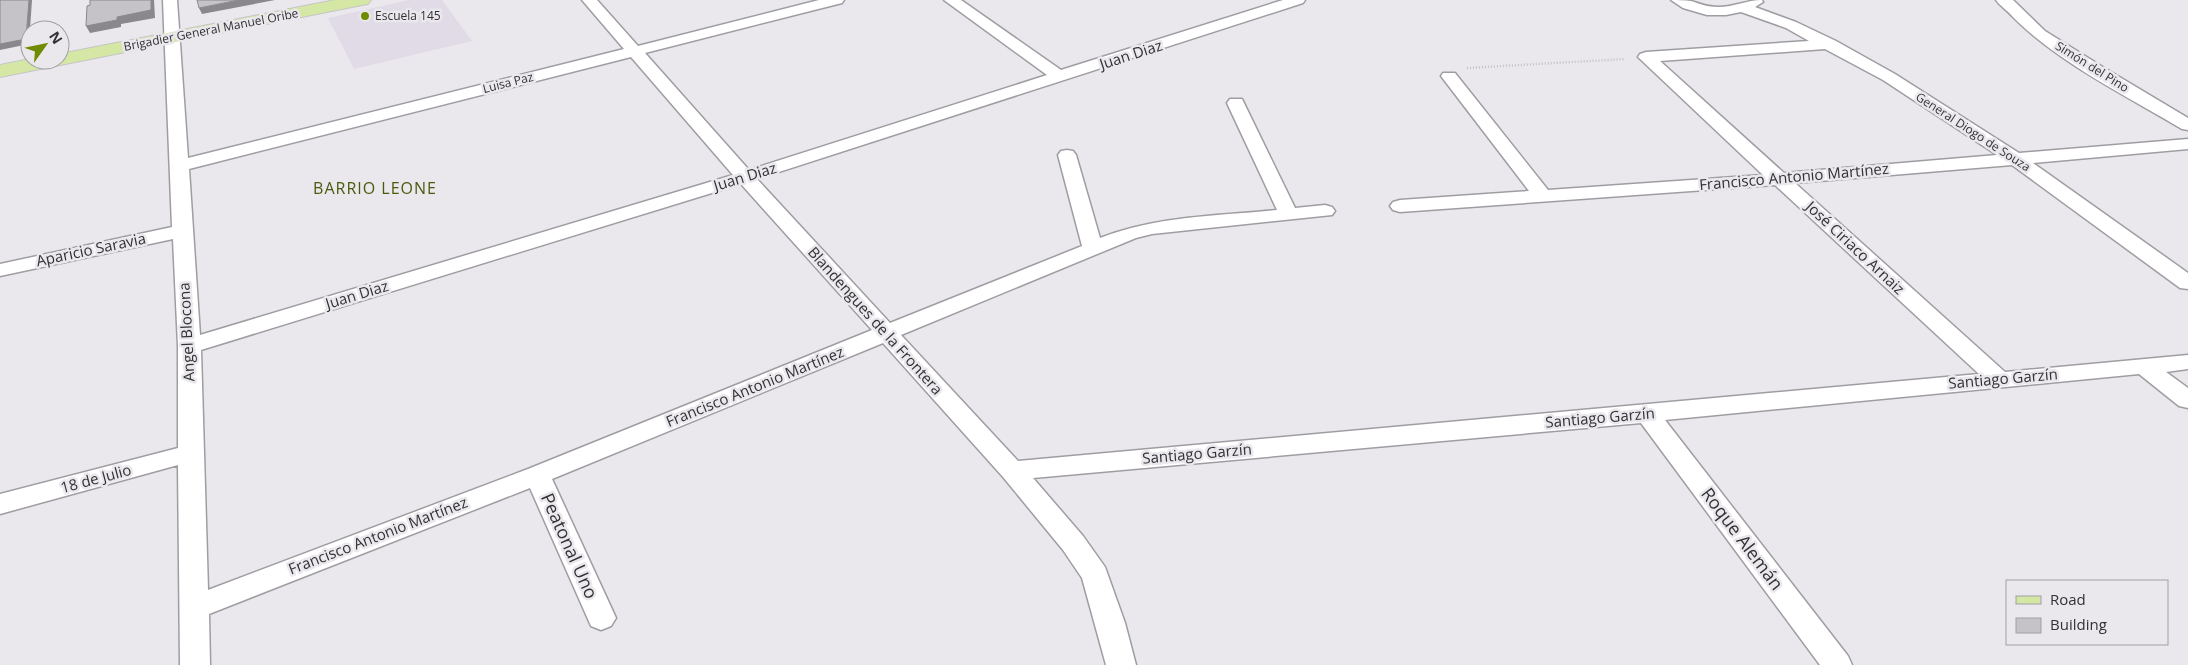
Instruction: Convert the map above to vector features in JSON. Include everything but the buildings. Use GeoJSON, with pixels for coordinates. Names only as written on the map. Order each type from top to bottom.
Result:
{"type":"FeatureCollection","features":[{"type":"Feature","properties":{"kind":"main road","name":"Brigadier General Manuel Oribe"},"geometry":{"type":"LineString","coordinates":[[70,58],[324,0]]}},
{"type":"Feature","properties":{"kind":"main road","name":"Brigadier General Manuel Oribe"},"geometry":{"type":"LineString","coordinates":[[70,50],[173,35],[362,0]]}},
{"type":"Feature","properties":{"kind":"main road"},"geometry":{"type":"LineString","coordinates":[[0,62],[20,58]]}},
{"type":"Feature","properties":{"kind":"main road","name":"Brigadier General Manuel Oribe"},"geometry":{"type":"LineString","coordinates":[[0,71],[20,67]]}},
{"type":"Feature","properties":{"kind":"street","name":"Angel Blocona"},"geometry":{"type":"LineString","coordinates":[[170,0],[189,346],[195,665]]}},
{"type":"Feature","properties":{"kind":"street","name":"Blandengues de la Frontera"},"geometry":{"type":"LineString","coordinates":[[589,0],[745,177],[1012,471],[1073,543],[1094,575],[1110,623],[1121,665]]}},
{"type":"Feature","properties":{"kind":"street","name":"Luisa Paz"},"geometry":{"type":"LineString","coordinates":[[180,166],[837,0]]}},
{"type":"Feature","properties":{"kind":"street"},"geometry":{"type":"LineString","coordinates":[[951,0],[1060,77]]}},
{"type":"Feature","properties":{"kind":"street","name":"Juan Diaz"},"geometry":{"type":"LineString","coordinates":[[189,346],[745,177],[1298,0]]}},
{"type":"Feature","properties":{"kind":"street"},"geometry":{"type":"LineString","coordinates":[[1678,0],[1692,8],[1707,12],[1743,8],[1762,0]]}},
{"type":"Feature","properties":{"kind":"street","name":"Simón del Pino"},"geometry":{"type":"LineString","coordinates":[[2003,0],[2014,7],[2036,31],[2072,56],[2188,126]]}},
{"type":"Feature","properties":{"kind":"street","name":"General Diogo de Souza"},"geometry":{"type":"LineString","coordinates":[[1743,8],[1791,25],[1830,44],[1888,77],[2016,158],[2188,284]]}},
{"type":"Feature","properties":{"kind":"street"},"geometry":{"type":"LineString","coordinates":[[1646,57],[1830,44]]}},
{"type":"Feature","properties":{"kind":"street","name":"José Ciriaco Arnaiz"},"geometry":{"type":"LineString","coordinates":[[1646,57],[1998,379]]}},
{"type":"Feature","properties":{"kind":"street"},"geometry":{"type":"LineString","coordinates":[[1449,76],[1542,195]]}},
{"type":"Feature","properties":{"kind":"street"},"geometry":{"type":"LineString","coordinates":[[1236,102],[1289,215]]}},
{"type":"Feature","properties":{"kind":"street","name":"Francisco Antonio Martínez"},"geometry":{"type":"LineString","coordinates":[[1400,206],[1780,179],[2188,144]]}},
{"type":"Feature","properties":{"kind":"street"},"geometry":{"type":"LineString","coordinates":[[1067,155],[1093,249]]}},
{"type":"Feature","properties":{"kind":"street","name":"Francisco Antonio Martínez"},"geometry":{"type":"LineString","coordinates":[[195,607],[537,475],[1129,234],[1151,228],[1325,211]]}},
{"type":"Feature","properties":{"kind":"street","name":"Aparicio Saravia"},"geometry":{"type":"LineString","coordinates":[[0,270],[182,231]]}},
{"type":"Feature","properties":{"kind":"street","name":"Santiago Garzín"},"geometry":{"type":"LineString","coordinates":[[1012,471],[1647,414],[2188,362]]}},
{"type":"Feature","properties":{"kind":"street"},"geometry":{"type":"LineString","coordinates":[[2143,366],[2188,400]]}},
{"type":"Feature","properties":{"kind":"street","name":"Roque Alemán"},"geometry":{"type":"LineString","coordinates":[[1647,414],[1837,665]]}},
{"type":"Feature","properties":{"kind":"street","name":"18 de Julio"},"geometry":{"type":"LineString","coordinates":[[0,504],[192,454]]}},
{"type":"Feature","properties":{"kind":"street","name":"Peatonal Uno"},"geometry":{"type":"LineString","coordinates":[[537,475],[600,618]]}},
{"type":"Feature","properties":{"kind":"path"},"geometry":{"type":"LineString","coordinates":[[1449,76],[1451,70],[1461,69],[1646,57]]}},
{"type":"Feature","properties":{"kind":"shaded area"},"geometry":{"type":"Polygon","coordinates":[[[409,0],[442,0],[472,41],[354,69],[328,18],[409,0]]]}},
{"type":"Feature","properties":{"kind":"place","name":"Escuela 145"},"geometry":{"type":"Point","coordinates":[365,16]}},
{"type":"Feature","properties":{"kind":"district","name":"BARRIO LEONE"},"geometry":{"type":"Point","coordinates":[375,188]}}]}
